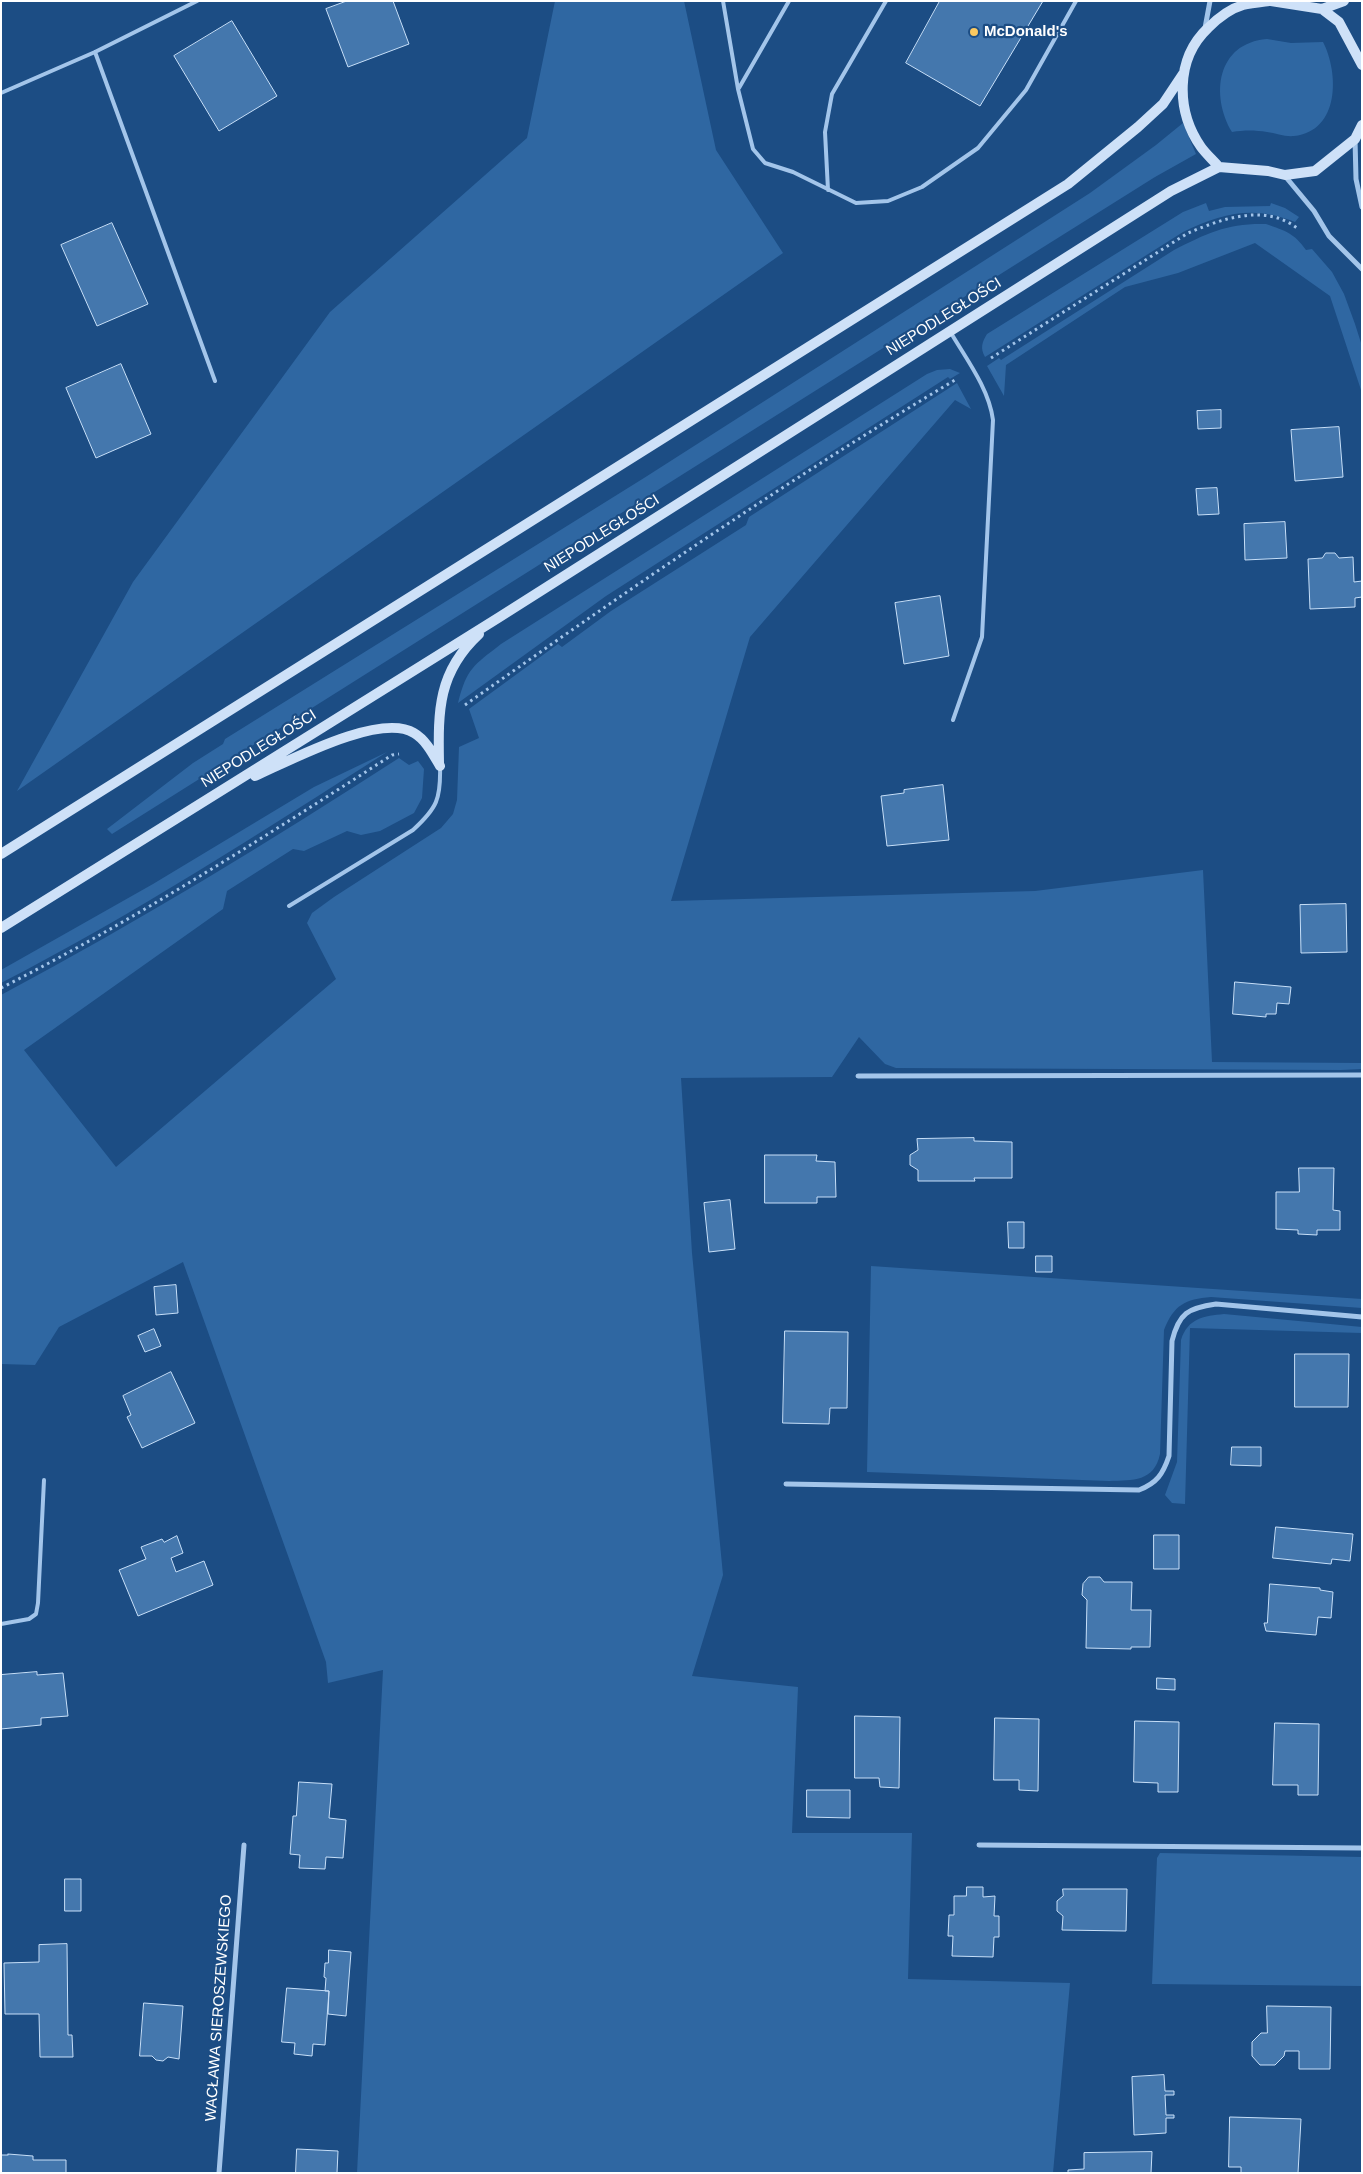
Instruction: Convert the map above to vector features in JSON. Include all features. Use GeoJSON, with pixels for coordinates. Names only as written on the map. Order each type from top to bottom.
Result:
{"type":"FeatureCollection","features":[{"type":"Feature","properties":{"kind":"main road"},"geometry":{"type":"LineString","coordinates":[[1,854],[1068,184],[1138,128],[1163,104],[1183,74],[1191,49],[1222,14],[1242,5],[1270,1],[1322,9],[1339,22],[1362,65]]}},
{"type":"Feature","properties":{"kind":"main road"},"geometry":{"type":"LineString","coordinates":[[1322,9],[1344,1]]}},
{"type":"Feature","properties":{"kind":"main road"},"geometry":{"type":"LineString","coordinates":[[1183,74],[1183,100],[1189,125],[1201,148],[1219,167],[1268,171],[1285,175],[1315,171],[1355,139],[1362,125]]}},
{"type":"Feature","properties":{"kind":"main road","name":"NIEPODLEGŁOŚCI"},"geometry":{"type":"LineString","coordinates":[[1,928],[498,618],[1171,191],[1219,167]]}},
{"type":"Feature","properties":{"kind":"main road"},"geometry":{"type":"LineString","coordinates":[[440,766],[439,731],[447,676],[456,658],[498,618]]}},
{"type":"Feature","properties":{"kind":"main road"},"geometry":{"type":"LineString","coordinates":[[224,789],[357,733],[380,728],[398,728],[413,732],[424,742],[440,766]]}},
{"type":"Feature","properties":{"kind":"street"},"geometry":{"type":"LineString","coordinates":[[1205,31],[1210,1]]}},
{"type":"Feature","properties":{"kind":"street"},"geometry":{"type":"LineString","coordinates":[[1355,139],[1356,179],[1362,208]]}},
{"type":"Feature","properties":{"kind":"street"},"geometry":{"type":"LineString","coordinates":[[1285,175],[1314,211],[1329,236],[1362,269]]}},
{"type":"Feature","properties":{"kind":"street"},"geometry":{"type":"LineString","coordinates":[[858,1076],[1362,1075]]}},
{"type":"Feature","properties":{"kind":"street"},"geometry":{"type":"LineString","coordinates":[[786,1484],[1139,1490],[1152,1485],[1164,1474],[1169,1456],[1172,1341],[1176,1326],[1184,1315],[1194,1307],[1216,1304],[1362,1317]]}},
{"type":"Feature","properties":{"kind":"street"},"geometry":{"type":"LineString","coordinates":[[979,1844],[1362,1848]]}},
{"type":"Feature","properties":{"kind":"street","name":"WACŁAWA SIEROSZEWSKIEGO"},"geometry":{"type":"LineString","coordinates":[[219,2173],[244,1845]]}},
{"type":"Feature","properties":{"kind":"lane"},"geometry":{"type":"LineString","coordinates":[[1,93],[95,52],[197,1]]}},
{"type":"Feature","properties":{"kind":"lane"},"geometry":{"type":"LineString","coordinates":[[723,1],[738,89],[752,149],[765,163],[794,172],[856,203],[888,201],[922,187],[978,148],[1026,90],[1076,1]]}},
{"type":"Feature","properties":{"kind":"lane"},"geometry":{"type":"LineString","coordinates":[[738,89],[790,1]]}},
{"type":"Feature","properties":{"kind":"lane"},"geometry":{"type":"LineString","coordinates":[[828,190],[825,132],[832,94],[886,1]]}},
{"type":"Feature","properties":{"kind":"lane"},"geometry":{"type":"LineString","coordinates":[[95,52],[214,380]]}},
{"type":"Feature","properties":{"kind":"lane"},"geometry":{"type":"LineString","coordinates":[[950,331],[973,369],[992,410],[993,420],[982,637],[953,720]]}},
{"type":"Feature","properties":{"kind":"lane"},"geometry":{"type":"LineString","coordinates":[[289,906],[413,830],[437,804],[441,789],[440,766]]}},
{"type":"Feature","properties":{"kind":"lane"},"geometry":{"type":"LineString","coordinates":[[1,1624],[29,1619],[36,1614],[44,1480]]}},
{"type":"Feature","properties":{"kind":"path"},"geometry":{"type":"LineString","coordinates":[[439,731],[458,719],[461,707],[608,604],[848,447],[1188,233],[1219,220],[1259,215],[1296,226],[1312,242],[1329,236]]}},
{"type":"Feature","properties":{"kind":"path"},"geometry":{"type":"LineString","coordinates":[[1,988],[100,935],[165,897],[259,840],[392,755],[406,753],[424,742]]}},
{"type":"Feature","properties":{"kind":"shaded area"},"geometry":{"type":"Polygon","coordinates":[[[555,1],[684,1],[716,150],[783,253],[17,791],[133,582],[330,312],[527,138],[555,1]]]}},
{"type":"Feature","properties":{"kind":"shaded area"},"geometry":{"type":"Polygon","coordinates":[[[1267,39],[1291,43],[1323,42],[1332,69],[1332,99],[1328,112],[1320,124],[1309,132],[1291,136],[1258,131],[1232,132],[1225,118],[1220,87],[1222,73],[1228,60],[1237,50],[1250,43],[1267,39]]]}},
{"type":"Feature","properties":{"kind":"shaded area"},"geometry":{"type":"Polygon","coordinates":[[[1183,123],[1196,154],[1155,177],[1045,246],[112,834],[107,829],[193,763],[223,744],[225,739],[644,478],[1090,193],[1183,123]]]}},
{"type":"Feature","properties":{"kind":"shaded area"},"geometry":{"type":"Polygon","coordinates":[[[1206,203],[1209,211],[1225,207],[1270,206],[1271,203],[1285,208],[1299,217],[1295,222],[1266,214],[1238,214],[1197,225],[985,357],[982,345],[987,334],[1183,212],[1206,203]]]}},
{"type":"Feature","properties":{"kind":"shaded area"},"geometry":{"type":"Polygon","coordinates":[[[1266,224],[1289,233],[1306,250],[1312,249],[1332,272],[1344,294],[1362,346],[1362,393],[1330,296],[1255,243],[1178,273],[1125,287],[1006,365],[1004,396],[987,366],[999,358],[1001,360],[1174,250],[1218,230],[1240,225],[1266,224]]]}},
{"type":"Feature","properties":{"kind":"shaded area"},"geometry":{"type":"Polygon","coordinates":[[[950,369],[960,373],[950,379],[948,377],[606,596],[458,703],[461,691],[472,669],[501,644],[927,374],[937,370],[950,369]]]}},
{"type":"Feature","properties":{"kind":"shaded area"},"geometry":{"type":"Polygon","coordinates":[[[957,383],[971,409],[955,400],[750,637],[671,901],[1035,891],[1203,870],[1212,1062],[1362,1063],[1362,1069],[1341,1070],[896,1068],[885,1064],[859,1037],[832,1077],[681,1078],[692,1253],[723,1575],[692,1676],[798,1687],[792,1833],[912,1833],[908,1979],[1070,1983],[1053,2173],[357,2173],[383,1670],[328,1683],[326,1662],[183,1262],[59,1327],[35,1365],[1,1364],[1,995],[203,881],[399,758],[409,765],[418,761],[424,769],[422,798],[414,813],[380,831],[361,835],[347,831],[304,851],[293,849],[227,891],[223,909],[24,1050],[116,1167],[336,979],[307,923],[312,913],[441,828],[453,814],[457,800],[459,747],[479,738],[469,709],[558,644],[562,647],[611,611],[746,525],[749,517],[957,383]]]}},
{"type":"Feature","properties":{"kind":"shaded area"},"geometry":{"type":"Polygon","coordinates":[[[387,752],[149,901],[1,983],[1,970],[153,884],[314,787],[387,752]]]}},
{"type":"Feature","properties":{"kind":"shaded area"},"geometry":{"type":"Polygon","coordinates":[[[871,1266],[1362,1299],[1362,1308],[1211,1297],[1194,1299],[1176,1309],[1164,1330],[1160,1454],[1153,1470],[1141,1478],[1109,1481],[867,1472],[871,1266]]]}},
{"type":"Feature","properties":{"kind":"shaded area"},"geometry":{"type":"Polygon","coordinates":[[[1224,1314],[1362,1327],[1362,1333],[1190,1328],[1185,1504],[1172,1503],[1165,1495],[1177,1462],[1181,1340],[1192,1323],[1203,1317],[1224,1314]]]}},
{"type":"Feature","properties":{"kind":"shaded area"},"geometry":{"type":"Polygon","coordinates":[[[1160,1853],[1362,1857],[1362,1986],[1152,1984],[1157,1858],[1160,1853]]]}},
{"type":"Feature","properties":{"kind":"building"},"geometry":{"type":"Polygon","coordinates":[[[347,1],[393,1],[409,44],[348,67],[326,9],[347,1]]]}},
{"type":"Feature","properties":{"kind":"building","name":"McDonald's"},"geometry":{"type":"Polygon","coordinates":[[[940,1],[1043,1],[980,106],[906,63],[940,1]]]}},
{"type":"Feature","properties":{"kind":"building"},"geometry":{"type":"Polygon","coordinates":[[[232,21],[277,96],[219,131],[174,56],[232,21]]]}},
{"type":"Feature","properties":{"kind":"building"},"geometry":{"type":"Polygon","coordinates":[[[112,223],[148,304],[97,326],[61,245],[112,223]]]}},
{"type":"Feature","properties":{"kind":"building"},"geometry":{"type":"Polygon","coordinates":[[[121,364],[151,434],[96,458],[66,388],[121,364]]]}},
{"type":"Feature","properties":{"kind":"building"},"geometry":{"type":"Polygon","coordinates":[[[1221,410],[1221,428],[1198,429],[1197,411],[1221,410]]]}},
{"type":"Feature","properties":{"kind":"building"},"geometry":{"type":"Polygon","coordinates":[[[1339,427],[1343,477],[1295,481],[1291,430],[1339,427]]]}},
{"type":"Feature","properties":{"kind":"building"},"geometry":{"type":"Polygon","coordinates":[[[1217,488],[1219,514],[1198,515],[1196,489],[1217,488]]]}},
{"type":"Feature","properties":{"kind":"building"},"geometry":{"type":"Polygon","coordinates":[[[1285,522],[1287,558],[1245,560],[1244,524],[1285,522]]]}},
{"type":"Feature","properties":{"kind":"building"},"geometry":{"type":"Polygon","coordinates":[[[1326,553],[1335,553],[1339,558],[1353,557],[1354,582],[1362,581],[1362,597],[1355,598],[1355,607],[1310,609],[1308,559],[1322,558],[1326,553]]]}},
{"type":"Feature","properties":{"kind":"building"},"geometry":{"type":"Polygon","coordinates":[[[940,596],[949,656],[904,664],[895,603],[940,596]]]}},
{"type":"Feature","properties":{"kind":"building"},"geometry":{"type":"Polygon","coordinates":[[[943,785],[949,840],[887,846],[881,796],[904,793],[904,790],[943,785]]]}},
{"type":"Feature","properties":{"kind":"building"},"geometry":{"type":"Polygon","coordinates":[[[1346,904],[1347,952],[1301,953],[1300,905],[1346,904]]]}},
{"type":"Feature","properties":{"kind":"building"},"geometry":{"type":"Polygon","coordinates":[[[1235,982],[1291,987],[1289,1004],[1277,1003],[1276,1014],[1266,1014],[1266,1017],[1233,1014],[1235,982]]]}},
{"type":"Feature","properties":{"kind":"building"},"geometry":{"type":"Polygon","coordinates":[[[974,1138],[974,1141],[1012,1142],[1012,1178],[974,1178],[975,1181],[918,1181],[918,1170],[910,1165],[910,1155],[918,1150],[917,1139],[974,1138]]]}},
{"type":"Feature","properties":{"kind":"building"},"geometry":{"type":"Polygon","coordinates":[[[765,1155],[817,1155],[816,1161],[835,1162],[836,1197],[817,1197],[817,1203],[765,1203],[765,1155]]]}},
{"type":"Feature","properties":{"kind":"building"},"geometry":{"type":"Polygon","coordinates":[[[1299,1168],[1334,1168],[1333,1210],[1340,1211],[1340,1230],[1317,1230],[1317,1235],[1298,1234],[1298,1230],[1276,1229],[1276,1192],[1299,1192],[1299,1168]]]}},
{"type":"Feature","properties":{"kind":"building"},"geometry":{"type":"Polygon","coordinates":[[[730,1200],[735,1249],[709,1252],[704,1203],[730,1200]]]}},
{"type":"Feature","properties":{"kind":"building"},"geometry":{"type":"Polygon","coordinates":[[[1008,1222],[1024,1222],[1024,1248],[1009,1248],[1008,1222]]]}},
{"type":"Feature","properties":{"kind":"building"},"geometry":{"type":"Polygon","coordinates":[[[1036,1256],[1052,1256],[1052,1272],[1036,1272],[1036,1256]]]}},
{"type":"Feature","properties":{"kind":"building"},"geometry":{"type":"Polygon","coordinates":[[[176,1285],[178,1313],[156,1315],[154,1287],[176,1285]]]}},
{"type":"Feature","properties":{"kind":"building"},"geometry":{"type":"Polygon","coordinates":[[[154,1329],[161,1346],[145,1352],[138,1336],[154,1329]]]}},
{"type":"Feature","properties":{"kind":"building"},"geometry":{"type":"Polygon","coordinates":[[[785,1331],[848,1332],[847,1408],[830,1408],[829,1424],[783,1423],[785,1331]]]}},
{"type":"Feature","properties":{"kind":"building"},"geometry":{"type":"Polygon","coordinates":[[[1295,1354],[1349,1354],[1348,1407],[1295,1407],[1295,1354]]]}},
{"type":"Feature","properties":{"kind":"building"},"geometry":{"type":"Polygon","coordinates":[[[171,1372],[195,1423],[142,1448],[127,1417],[131,1415],[123,1396],[171,1372]]]}},
{"type":"Feature","properties":{"kind":"building"},"geometry":{"type":"Polygon","coordinates":[[[1232,1447],[1261,1447],[1261,1466],[1231,1465],[1232,1447]]]}},
{"type":"Feature","properties":{"kind":"building"},"geometry":{"type":"Polygon","coordinates":[[[1276,1527],[1353,1534],[1350,1561],[1332,1559],[1331,1564],[1273,1558],[1276,1527]]]}},
{"type":"Feature","properties":{"kind":"building"},"geometry":{"type":"Polygon","coordinates":[[[1154,1535],[1179,1535],[1179,1569],[1154,1569],[1154,1535]]]}},
{"type":"Feature","properties":{"kind":"building"},"geometry":{"type":"Polygon","coordinates":[[[177,1536],[183,1553],[171,1558],[176,1572],[204,1561],[213,1585],[138,1616],[119,1570],[146,1559],[141,1547],[162,1539],[164,1542],[177,1536]]]}},
{"type":"Feature","properties":{"kind":"building"},"geometry":{"type":"Polygon","coordinates":[[[1089,1577],[1100,1577],[1104,1582],[1132,1582],[1131,1610],[1151,1610],[1150,1647],[1131,1647],[1131,1649],[1086,1648],[1087,1600],[1082,1595],[1083,1584],[1089,1577]]]}},
{"type":"Feature","properties":{"kind":"building"},"geometry":{"type":"Polygon","coordinates":[[[1270,1584],[1320,1588],[1320,1590],[1333,1592],[1331,1618],[1318,1617],[1316,1635],[1266,1631],[1264,1623],[1267,1623],[1270,1584]]]}},
{"type":"Feature","properties":{"kind":"building"},"geometry":{"type":"Polygon","coordinates":[[[37,1672],[37,1675],[63,1673],[68,1716],[41,1718],[41,1725],[1,1729],[1,1675],[37,1672]]]}},
{"type":"Feature","properties":{"kind":"building"},"geometry":{"type":"Polygon","coordinates":[[[1157,1678],[1175,1679],[1175,1690],[1157,1689],[1157,1678]]]}},
{"type":"Feature","properties":{"kind":"building"},"geometry":{"type":"Polygon","coordinates":[[[855,1716],[900,1717],[899,1788],[880,1787],[879,1778],[855,1778],[855,1716]]]}},
{"type":"Feature","properties":{"kind":"building"},"geometry":{"type":"Polygon","coordinates":[[[995,1718],[1039,1719],[1038,1791],[1019,1790],[1019,1780],[994,1780],[995,1718]]]}},
{"type":"Feature","properties":{"kind":"building"},"geometry":{"type":"Polygon","coordinates":[[[1135,1721],[1179,1722],[1178,1792],[1158,1792],[1158,1783],[1134,1782],[1135,1721]]]}},
{"type":"Feature","properties":{"kind":"building"},"geometry":{"type":"Polygon","coordinates":[[[1275,1723],[1319,1724],[1318,1795],[1298,1795],[1298,1785],[1273,1785],[1275,1723]]]}},
{"type":"Feature","properties":{"kind":"building"},"geometry":{"type":"Polygon","coordinates":[[[299,1782],[332,1784],[329,1818],[346,1820],[343,1858],[326,1857],[325,1869],[299,1868],[300,1855],[290,1854],[293,1816],[296,1816],[299,1782]]]}},
{"type":"Feature","properties":{"kind":"building"},"geometry":{"type":"Polygon","coordinates":[[[807,1790],[850,1790],[850,1818],[807,1817],[807,1790]]]}},
{"type":"Feature","properties":{"kind":"building"},"geometry":{"type":"Polygon","coordinates":[[[65,1879],[81,1879],[81,1911],[65,1911],[65,1879]]]}},
{"type":"Feature","properties":{"kind":"building"},"geometry":{"type":"Polygon","coordinates":[[[967,1887],[983,1887],[983,1897],[995,1896],[994,1916],[999,1916],[999,1937],[994,1937],[993,1957],[952,1956],[953,1936],[948,1936],[949,1915],[954,1915],[954,1896],[966,1896],[967,1887]]]}},
{"type":"Feature","properties":{"kind":"building"},"geometry":{"type":"Polygon","coordinates":[[[1063,1889],[1127,1889],[1126,1931],[1062,1930],[1063,1916],[1057,1911],[1057,1901],[1063,1896],[1063,1889]]]}},
{"type":"Feature","properties":{"kind":"building"},"geometry":{"type":"Polygon","coordinates":[[[67,1944],[68,2035],[72,2035],[73,2057],[40,2057],[39,2014],[5,2014],[4,1963],[39,1962],[39,1945],[67,1944]]]}},
{"type":"Feature","properties":{"kind":"building"},"geometry":{"type":"Polygon","coordinates":[[[329,1950],[351,1952],[346,2016],[328,2014],[329,1991],[325,1991],[326,1978],[324,1977],[325,1963],[328,1963],[329,1950]]]}},
{"type":"Feature","properties":{"kind":"building"},"geometry":{"type":"Polygon","coordinates":[[[287,1988],[329,1991],[325,2045],[313,2044],[312,2056],[294,2054],[295,2043],[282,2042],[287,1988]]]}},
{"type":"Feature","properties":{"kind":"building"},"geometry":{"type":"Polygon","coordinates":[[[144,2003],[183,2006],[179,2059],[168,2057],[163,2061],[156,2060],[152,2056],[140,2056],[144,2003]]]}},
{"type":"Feature","properties":{"kind":"building"},"geometry":{"type":"Polygon","coordinates":[[[1267,2006],[1331,2007],[1330,2069],[1299,2069],[1299,2051],[1285,2051],[1284,2056],[1275,2065],[1260,2065],[1252,2056],[1252,2042],[1261,2033],[1267,2033],[1267,2006]]]}},
{"type":"Feature","properties":{"kind":"building"},"geometry":{"type":"Polygon","coordinates":[[[1164,2075],[1165,2091],[1174,2091],[1174,2095],[1165,2095],[1166,2115],[1174,2115],[1174,2118],[1166,2118],[1166,2133],[1134,2135],[1132,2077],[1164,2075]]]}},
{"type":"Feature","properties":{"kind":"building"},"geometry":{"type":"Polygon","coordinates":[[[1230,2117],[1301,2119],[1298,2173],[1241,2173],[1241,2167],[1229,2167],[1230,2117]]]}},
{"type":"Feature","properties":{"kind":"building"},"geometry":{"type":"Polygon","coordinates":[[[297,2149],[338,2151],[337,2173],[296,2173],[297,2149]]]}},
{"type":"Feature","properties":{"kind":"building"},"geometry":{"type":"Polygon","coordinates":[[[1152,2152],[1151,2173],[1068,2173],[1068,2170],[1084,2169],[1084,2153],[1152,2152]]]}},
{"type":"Feature","properties":{"kind":"building"},"geometry":{"type":"Polygon","coordinates":[[[1,2155],[33,2156],[33,2160],[66,2160],[66,2173],[1,2173],[1,2155]]]}},
{"type":"Feature","properties":{"kind":"place","name":"McDonald's"},"geometry":{"type":"Point","coordinates":[974,32]}}]}
